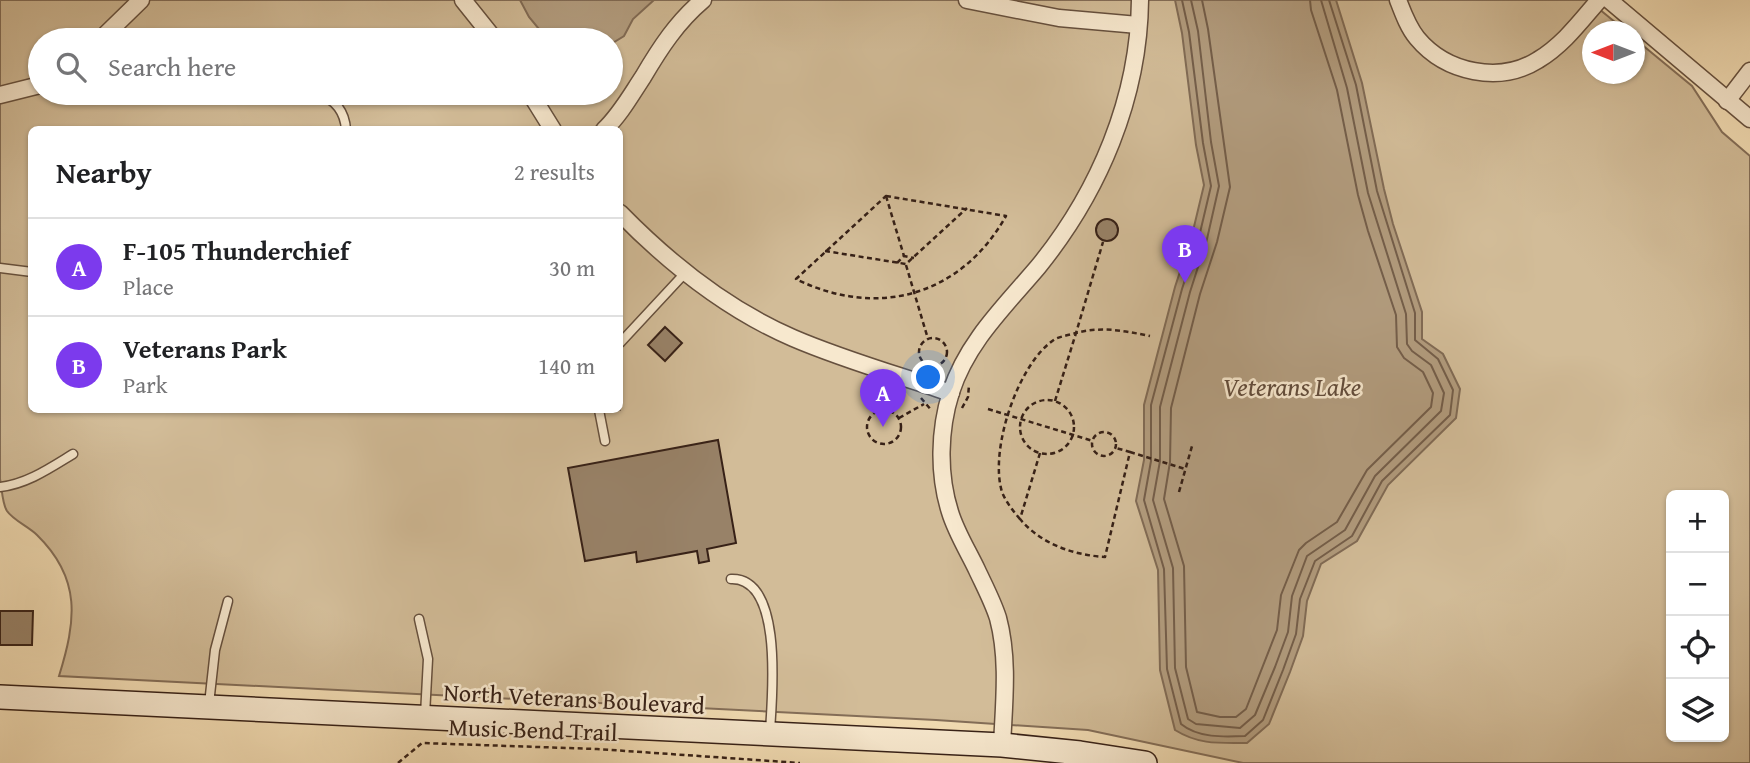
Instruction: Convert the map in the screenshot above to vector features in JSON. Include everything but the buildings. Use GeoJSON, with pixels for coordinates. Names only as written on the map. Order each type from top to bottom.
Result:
{"type":"FeatureCollection","features":[{"type":"Feature","properties":{"kind":"street"},"geometry":{"type":"LineString","coordinates":[[112,28],[141,0]]}},
{"type":"Feature","properties":{"kind":"street"},"geometry":{"type":"LineString","coordinates":[[463,0],[485,28]]}},
{"type":"Feature","properties":{"kind":"street"},"geometry":{"type":"LineString","coordinates":[[607,126],[628,101],[671,32],[703,0]]}},
{"type":"Feature","properties":{"kind":"street"},"geometry":{"type":"LineString","coordinates":[[967,0],[1059,18],[1138,25]]}},
{"type":"Feature","properties":{"kind":"street"},"geometry":{"type":"LineString","coordinates":[[1002,745],[1004,663],[1000,629],[997,614],[950,513],[942,478],[944,429],[951,393],[968,354],[983,331],[1070,225],[1110,148],[1127,96],[1140,0]]}},
{"type":"Feature","properties":{"kind":"street"},"geometry":{"type":"LineString","coordinates":[[1398,0],[1409,25],[1427,48],[1461,68],[1489,74],[1522,69],[1538,61],[1555,49],[1599,0]]}},
{"type":"Feature","properties":{"kind":"street"},"geometry":{"type":"LineString","coordinates":[[1609,0],[1750,119]]}},
{"type":"Feature","properties":{"kind":"street"},"geometry":{"type":"LineString","coordinates":[[1727,101],[1750,71]]}},
{"type":"Feature","properties":{"kind":"street"},"geometry":{"type":"LineString","coordinates":[[0,95],[28,88]]}},
{"type":"Feature","properties":{"kind":"street"},"geometry":{"type":"LineString","coordinates":[[537,105],[551,126]]}},
{"type":"Feature","properties":{"kind":"street"},"geometry":{"type":"LineString","coordinates":[[623,216],[686,272],[745,312],[792,338],[951,393]]}},
{"type":"Feature","properties":{"kind":"street","name":"North Veterans Boulevard"},"geometry":{"type":"LineString","coordinates":[[0,697],[1002,745],[1080,752],[1145,763]]}},
{"type":"Feature","properties":{"kind":"lane"},"geometry":{"type":"LineString","coordinates":[[337,105],[343,114],[345,126]]}},
{"type":"Feature","properties":{"kind":"lane"},"geometry":{"type":"LineString","coordinates":[[0,268],[28,272]]}},
{"type":"Feature","properties":{"kind":"lane"},"geometry":{"type":"LineString","coordinates":[[623,341],[686,272]]}},
{"type":"Feature","properties":{"kind":"lane"},"geometry":{"type":"LineString","coordinates":[[600,413],[605,441]]}},
{"type":"Feature","properties":{"kind":"lane"},"geometry":{"type":"LineString","coordinates":[[0,487],[23,482],[73,454]]}},
{"type":"Feature","properties":{"kind":"lane"},"geometry":{"type":"LineString","coordinates":[[731,579],[744,580],[751,584],[758,593],[768,622],[772,660],[770,734]]}},
{"type":"Feature","properties":{"kind":"lane"},"geometry":{"type":"LineString","coordinates":[[208,707],[215,650],[228,601]]}},
{"type":"Feature","properties":{"kind":"lane"},"geometry":{"type":"LineString","coordinates":[[419,619],[428,659],[425,718]]}},
{"type":"Feature","properties":{"kind":"path"},"geometry":{"type":"LineString","coordinates":[[886,196],[1006,216],[993,236],[969,263],[948,278],[915,293],[880,299],[854,298],[827,293],[796,279],[886,196]]}},
{"type":"Feature","properties":{"kind":"path"},"geometry":{"type":"LineString","coordinates":[[886,196],[904,256]]}},
{"type":"Feature","properties":{"kind":"path"},"geometry":{"type":"LineString","coordinates":[[825,251],[906,264],[967,208]]}},
{"type":"Feature","properties":{"kind":"path"},"geometry":{"type":"LineString","coordinates":[[1055,401],[1103,242]]}},
{"type":"Feature","properties":{"kind":"path"},"geometry":{"type":"LineString","coordinates":[[904,256],[914,258]]}},
{"type":"Feature","properties":{"kind":"path"},"geometry":{"type":"LineString","coordinates":[[897,263],[904,256]]}},
{"type":"Feature","properties":{"kind":"path"},"geometry":{"type":"LineString","coordinates":[[906,264],[928,339]]}},
{"type":"Feature","properties":{"kind":"path"},"geometry":{"type":"LineString","coordinates":[[1130,452],[1105,557],[1083,555],[1059,548],[1035,534],[1020,519],[1001,489],[1000,451],[1008,415],[1021,382],[1043,351],[1059,338],[1087,330],[1109,329],[1150,336]]}},
{"type":"Feature","properties":{"kind":"path"},"geometry":{"type":"LineString","coordinates":[[928,339],[939,339],[947,350],[945,359],[937,366],[928,365],[921,358],[920,349],[928,339]]}},
{"type":"Feature","properties":{"kind":"path"},"geometry":{"type":"LineString","coordinates":[[920,393],[924,404],[939,414]]}},
{"type":"Feature","properties":{"kind":"path"},"geometry":{"type":"LineString","coordinates":[[1055,401],[1067,409],[1072,417],[1073,435],[1064,449],[1040,453],[1025,443],[1021,434],[1022,419],[1034,403],[1055,401]]}},
{"type":"Feature","properties":{"kind":"path"},"geometry":{"type":"LineString","coordinates":[[899,418],[924,404]]}},
{"type":"Feature","properties":{"kind":"path"},"geometry":{"type":"LineString","coordinates":[[988,409],[1093,441]]}},
{"type":"Feature","properties":{"kind":"path"},"geometry":{"type":"LineString","coordinates":[[879,410],[890,411],[899,418],[901,429],[896,439],[880,444],[871,438],[868,422],[874,413],[879,410]]}},
{"type":"Feature","properties":{"kind":"path"},"geometry":{"type":"LineString","coordinates":[[1108,433],[1114,437],[1116,448],[1107,456],[1099,455],[1094,449],[1093,441],[1097,435],[1108,433]]}},
{"type":"Feature","properties":{"kind":"path"},"geometry":{"type":"LineString","coordinates":[[1180,492],[1192,446]]}},
{"type":"Feature","properties":{"kind":"path"},"geometry":{"type":"LineString","coordinates":[[1116,448],[1185,469]]}},
{"type":"Feature","properties":{"kind":"path"},"geometry":{"type":"LineString","coordinates":[[1020,519],[1040,453]]}},
{"type":"Feature","properties":{"kind":"path","name":"Music Bend Trail"},"geometry":{"type":"LineString","coordinates":[[398,763],[422,743],[597,749],[800,763]]}},
{"type":"Feature","properties":{"kind":"shaded area"},"geometry":{"type":"Polygon","coordinates":[[[0,0],[1588,0],[1614,21],[1582,21],[1582,84],[1645,84],[1645,47],[1692,86],[1722,132],[1750,156],[1750,763],[1243,763],[1088,730],[59,676],[71,619],[68,584],[52,551],[7,511],[0,479],[0,0]]]}},
{"type":"Feature","properties":{"kind":"water"},"geometry":{"type":"Polygon","coordinates":[[[520,0],[654,0],[633,19],[623,37],[623,28],[538,28],[520,0]]]}},
{"type":"Feature","properties":{"kind":"water","name":"Veterans Lake"},"geometry":{"type":"Polygon","coordinates":[[[1175,0],[1336,0],[1362,83],[1393,224],[1422,312],[1422,339],[1443,354],[1460,389],[1456,418],[1388,485],[1357,541],[1321,564],[1307,601],[1303,636],[1269,724],[1247,743],[1201,741],[1175,730],[1160,670],[1158,570],[1136,501],[1144,460],[1144,405],[1204,185],[1175,0]]]}},
{"type":"Feature","properties":{"kind":"place","name":"Veterans Park"},"geometry":{"type":"Point","coordinates":[1185,283]}},
{"type":"Feature","properties":{"kind":"place","name":"F-105 Thunderchief"},"geometry":{"type":"Point","coordinates":[883,427]}}]}
